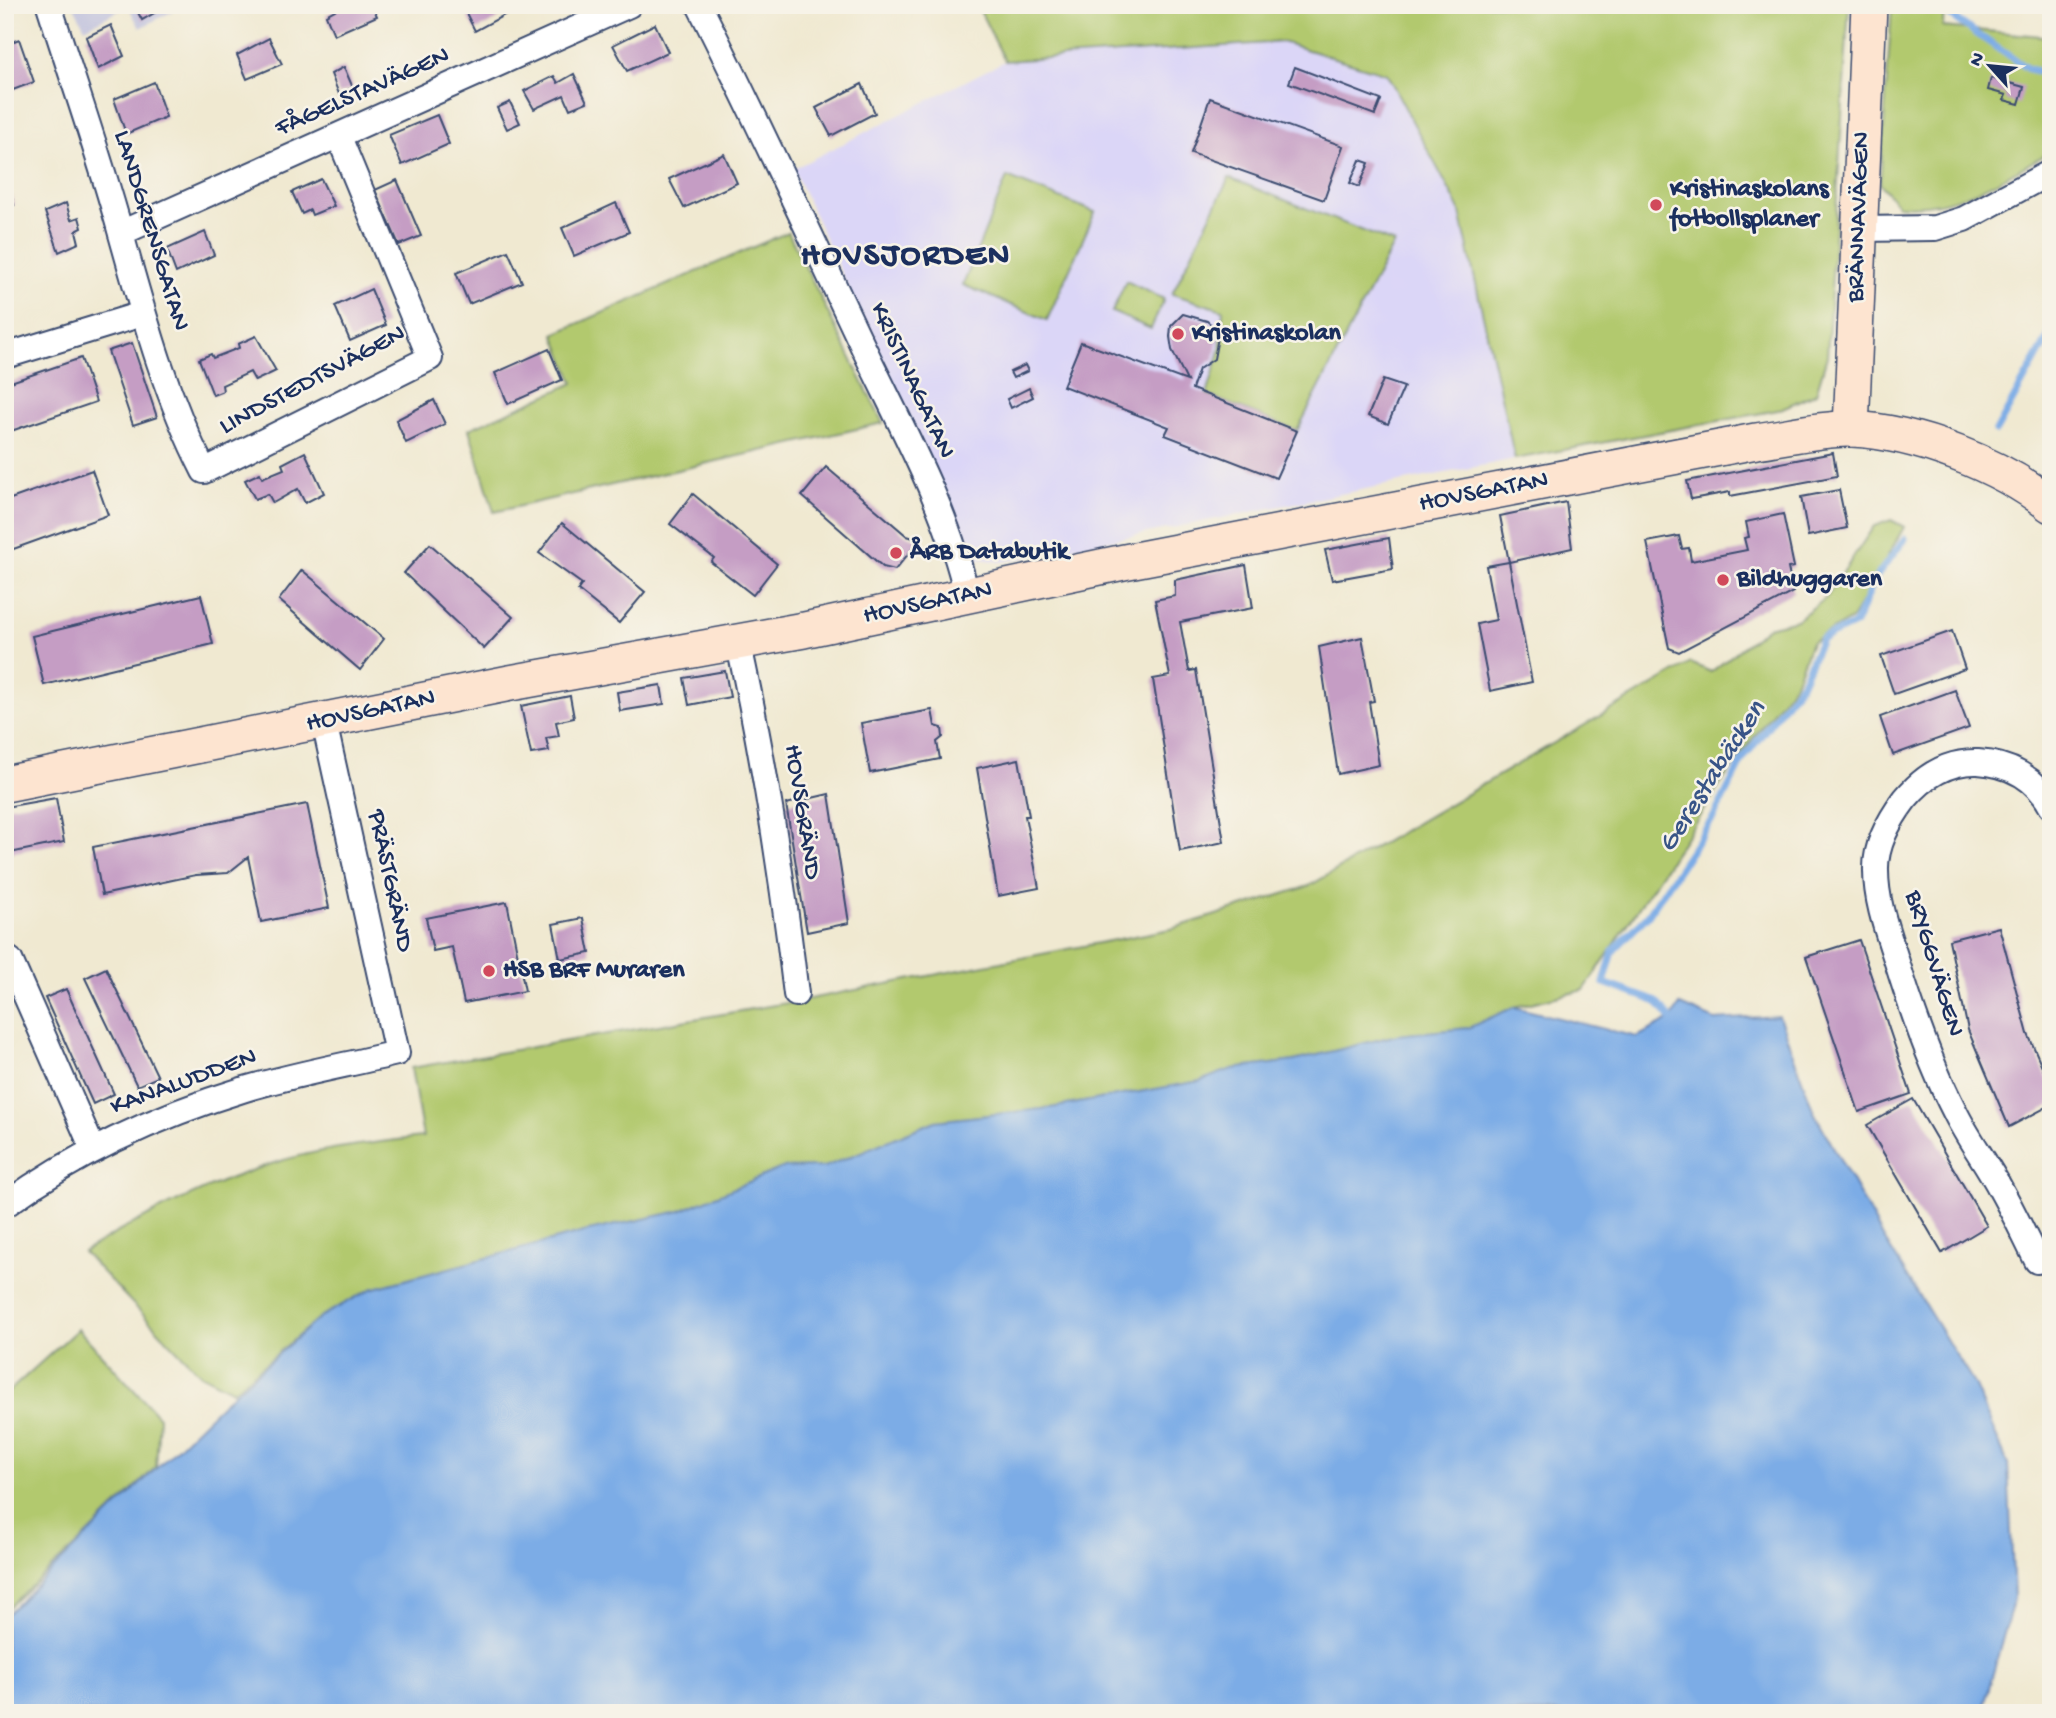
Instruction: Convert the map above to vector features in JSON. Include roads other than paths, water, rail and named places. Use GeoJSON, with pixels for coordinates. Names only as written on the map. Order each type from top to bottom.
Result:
{"type":"FeatureCollection","features":[{"type":"Feature","properties":{"kind":"main road","name":"BRÄNNAVÄGEN"},"geometry":{"type":"LineString","coordinates":[[1851,429],[1869,5]]}},
{"type":"Feature","properties":{"kind":"main road","name":"HOVSGATAN"},"geometry":{"type":"LineString","coordinates":[[5,784],[967,596],[1124,562],[1756,441],[1851,429],[1894,436],[1969,458],[2051,505]]}},
{"type":"Feature","properties":{"kind":"street","name":"LANDGRENSGATAN"},"geometry":{"type":"LineString","coordinates":[[48,5],[121,233],[142,314],[178,421],[204,471]]}},
{"type":"Feature","properties":{"kind":"street","name":"FÅGELSTAVÄGEN"},"geometry":{"type":"LineString","coordinates":[[121,233],[629,5]]}},
{"type":"Feature","properties":{"kind":"street","name":"KRISTINAGATAN"},"geometry":{"type":"LineString","coordinates":[[699,5],[763,131],[910,444],[955,551],[967,596]]}},
{"type":"Feature","properties":{"kind":"street","name":"LINDSTEDTSVÄGEN"},"geometry":{"type":"LineString","coordinates":[[204,471],[430,358],[339,137]]}},
{"type":"Feature","properties":{"kind":"street"},"geometry":{"type":"LineString","coordinates":[[1860,229],[1935,228],[1964,219],[2051,172]]}},
{"type":"Feature","properties":{"kind":"street"},"geometry":{"type":"LineString","coordinates":[[5,356],[142,314]]}},
{"type":"Feature","properties":{"kind":"street","name":"HOVSGRÄND"},"geometry":{"type":"LineString","coordinates":[[738,641],[760,747],[781,874],[796,994]]}},
{"type":"Feature","properties":{"kind":"street","name":"PRÄSTGRÄND"},"geometry":{"type":"LineString","coordinates":[[324,722],[397,1053]]}},
{"type":"Feature","properties":{"kind":"street","name":"BRYGGVÄGEN"},"geometry":{"type":"LineString","coordinates":[[2037,1261],[2001,1189],[1955,1113],[1916,1023],[1882,913],[1875,870],[1883,837],[1894,814],[1928,777],[1945,766],[1968,762],[1995,763],[2021,773],[2035,784],[2051,806]]}},
{"type":"Feature","properties":{"kind":"street"},"geometry":{"type":"LineString","coordinates":[[5,961],[10,960],[93,1149]]}},
{"type":"Feature","properties":{"kind":"street","name":"KANALUDDEN"},"geometry":{"type":"LineString","coordinates":[[5,1205],[93,1149],[246,1088],[397,1053]]}},
{"type":"Feature","properties":{"kind":"water"},"geometry":{"type":"Polygon","coordinates":[[[1680,1005],[1715,1020],[1779,1016],[1814,1112],[1883,1237],[1974,1384],[2008,1464],[2014,1598],[1982,1713],[5,1713],[5,1616],[222,1404],[320,1317],[371,1289],[584,1232],[680,1211],[782,1168],[825,1167],[935,1121],[1050,1108],[1200,1081],[1232,1069],[1294,1061],[1397,1035],[1468,1028],[1514,1007],[1637,1037],[1671,1019],[1680,1005]]]}},
{"type":"Feature","properties":{"kind":"waterway"},"geometry":{"type":"LineString","coordinates":[[1935,5],[2028,69],[2051,74]]}},
{"type":"Feature","properties":{"kind":"waterway"},"geometry":{"type":"LineString","coordinates":[[1996,431],[2051,332]]}},
{"type":"Feature","properties":{"kind":"waterway","name":"Gerestabäcken"},"geometry":{"type":"LineString","coordinates":[[1671,1019],[1657,1002],[1604,983],[1613,951],[1648,915],[1713,818],[1743,759],[1802,682],[1821,639],[1855,624],[1876,577],[1905,539]]}},
{"type":"Feature","properties":{"kind":"place","name":"Kristinaskolans fotbollsplaner"},"geometry":{"type":"Point","coordinates":[1656,205]}},
{"type":"Feature","properties":{"kind":"place","name":"Kristinaskolan"},"geometry":{"type":"Point","coordinates":[1178,334]}},
{"type":"Feature","properties":{"kind":"place","name":"ÅRB Databutik"},"geometry":{"type":"Point","coordinates":[896,553]}},
{"type":"Feature","properties":{"kind":"place","name":"Bildhuggaren"},"geometry":{"type":"Point","coordinates":[1723,580]}},
{"type":"Feature","properties":{"kind":"place","name":"HSB BRF Muraren"},"geometry":{"type":"Point","coordinates":[489,971]}},
{"type":"Feature","properties":{"kind":"district","name":"HOVSJORDEN"},"geometry":{"type":"Point","coordinates":[906,257]}}]}
